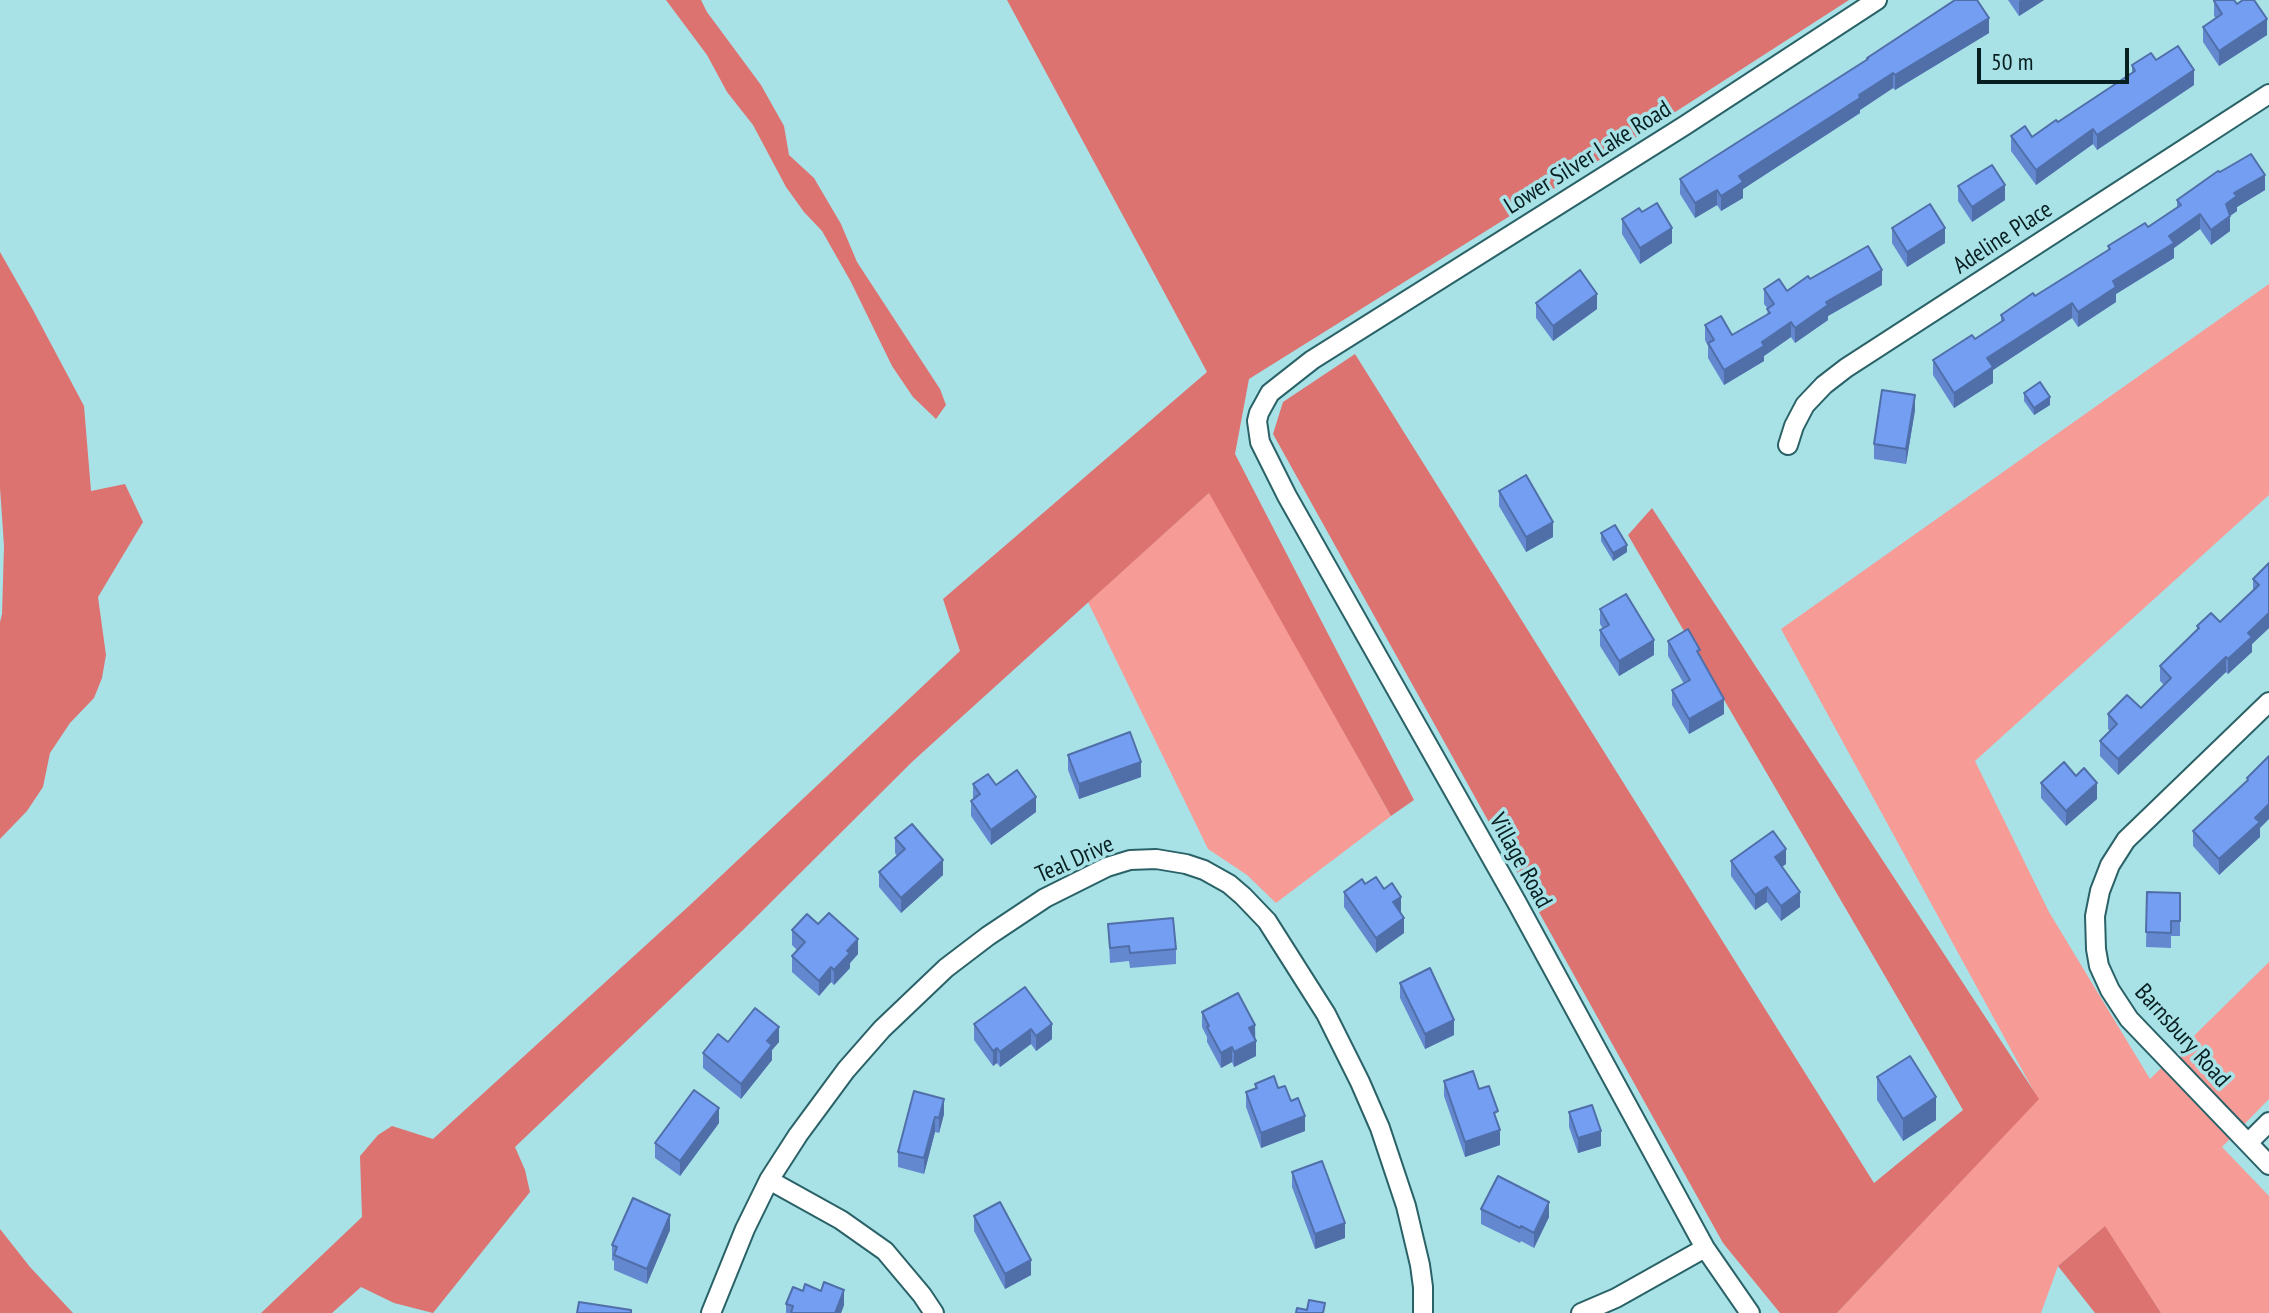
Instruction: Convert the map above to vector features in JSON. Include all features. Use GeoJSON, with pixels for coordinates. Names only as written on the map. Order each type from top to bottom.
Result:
{"type":"FeatureCollection","features":[{"type":"Feature","properties":{"kind":"street","name":"Lower Silver Lake Road"},"geometry":{"type":"LineString","coordinates":[[1257,429],[1259,413],[1270,393],[1322,354],[1684,126],[1877,0]]}},
{"type":"Feature","properties":{"kind":"street","name":"Adeline Place"},"geometry":{"type":"LineString","coordinates":[[1788,445],[1805,405],[1846,368],[2269,94]]}},
{"type":"Feature","properties":{"kind":"street","name":"Village Road"},"geometry":{"type":"LineString","coordinates":[[1257,429],[1260,442],[1287,496],[1508,887],[1705,1248],[1750,1313]]}},
{"type":"Feature","properties":{"kind":"street","name":"Barnsbury Road"},"geometry":{"type":"LineString","coordinates":[[2269,702],[2126,840],[2110,865],[2095,916],[2099,966],[2129,1019],[2269,1165]]}},
{"type":"Feature","properties":{"kind":"street","name":"Teal Drive"},"geometry":{"type":"LineString","coordinates":[[711,1313],[745,1229],[769,1180],[846,1070],[882,1029],[937,976],[988,936],[1045,898],[1107,867],[1130,860],[1156,859],[1204,870],[1229,884],[1251,904],[1267,921],[1326,1014],[1380,1128],[1406,1206],[1420,1265],[1423,1312]]}},
{"type":"Feature","properties":{"kind":"street"},"geometry":{"type":"LineString","coordinates":[[2248,1143],[2269,1122]]}},
{"type":"Feature","properties":{"kind":"street"},"geometry":{"type":"LineString","coordinates":[[769,1180],[841,1220],[885,1251],[934,1313]]}},
{"type":"Feature","properties":{"kind":"street"},"geometry":{"type":"LineString","coordinates":[[1581,1313],[1616,1298],[1705,1248]]}},
{"type":"Feature","properties":{"kind":"street"},"geometry":{"type":"LineString","coordinates":[[1423,1312],[1437,1313]]}},
{"type":"Feature","properties":{"kind":"shaded area"},"geometry":{"type":"Polygon","coordinates":[[[666,0],[701,0],[761,85],[784,126],[789,155],[814,178],[841,224],[857,262],[940,389],[946,405],[936,419],[913,397],[892,366],[822,231],[786,187],[753,125],[727,92],[707,55],[666,0]]]}},
{"type":"Feature","properties":{"kind":"shaded area"},"geometry":{"type":"Polygon","coordinates":[[[1007,0],[1849,0],[1249,379],[1235,454],[1414,800],[1391,816],[1209,493],[913,761],[743,930],[515,1147],[530,1192],[433,1313],[394,1303],[361,1287],[332,1313],[261,1313],[362,1217],[360,1156],[378,1135],[392,1126],[433,1139],[690,905],[960,651],[943,599],[1207,372],[1007,0]]]}},
{"type":"Feature","properties":{"kind":"shaded area"},"geometry":{"type":"Polygon","coordinates":[[[0,252],[84,406],[91,491],[125,484],[143,522],[98,597],[106,655],[94,698],[70,723],[50,753],[43,787],[27,811],[0,839],[0,622],[4,546],[0,488],[0,252]]]}},
{"type":"Feature","properties":{"kind":"shaded area"},"geometry":{"type":"Polygon","coordinates":[[[2269,284],[2269,495],[1975,761],[2049,912],[2150,1079],[2269,962],[2269,1099],[2222,1147],[2269,1196],[2269,1313],[2161,1313],[2104,1227],[2058,1266],[2041,1313],[1837,1313],[2038,1099],[1781,629],[2269,284]]]}},
{"type":"Feature","properties":{"kind":"shaded area"},"geometry":{"type":"Polygon","coordinates":[[[1355,354],[1874,1183],[1963,1110],[1628,535],[1652,508],[2039,1099],[1837,1313],[1780,1313],[1723,1243],[1273,434],[1283,402],[1355,354]]]}},
{"type":"Feature","properties":{"kind":"shaded area"},"geometry":{"type":"Polygon","coordinates":[[[1210,492],[1391,816],[1276,903],[1247,875],[1208,849],[1088,602],[1210,492]]]}},
{"type":"Feature","properties":{"kind":"shaded area"},"geometry":{"type":"Polygon","coordinates":[[[2105,1226],[2161,1313],[2095,1313],[2058,1266],[2105,1226]]]}},
{"type":"Feature","properties":{"kind":"shaded area"},"geometry":{"type":"Polygon","coordinates":[[[0,1229],[30,1267],[73,1313],[0,1313],[0,1229]]]}},
{"type":"Feature","properties":{"kind":"building"},"geometry":{"type":"Polygon","coordinates":[[[1955,0],[1977,0],[1989,18],[1859,95],[1860,98],[1739,176],[1743,182],[1721,196],[1717,190],[1695,203],[1680,179],[1955,0]]]}},
{"type":"Feature","properties":{"kind":"building"},"geometry":{"type":"Polygon","coordinates":[[[2214,0],[2234,0],[2237,4],[2243,0],[2254,0],[2267,19],[2219,51],[2203,27],[2222,14],[2214,0]]]}},
{"type":"Feature","properties":{"kind":"building"},"geometry":{"type":"Polygon","coordinates":[[[2178,46],[2194,70],[2097,135],[2093,129],[2036,170],[2011,136],[2025,126],[2032,137],[2135,71],[2132,65],[2151,53],[2156,60],[2178,46]]]}},
{"type":"Feature","properties":{"kind":"building"},"geometry":{"type":"Polygon","coordinates":[[[2251,154],[2265,175],[2234,193],[2237,196],[2226,204],[2230,216],[2211,230],[2200,214],[2169,236],[2174,243],[2113,281],[2116,287],[2078,312],[2072,303],[1987,358],[1993,367],[1954,393],[1933,360],[1972,335],[1975,339],[2004,320],[2001,315],[2033,293],[2035,296],[2145,223],[2148,227],[2181,205],[2177,200],[2218,171],[2251,154]]]}},
{"type":"Feature","properties":{"kind":"building"},"geometry":{"type":"Polygon","coordinates":[[[1992,165],[2005,185],[1972,207],[1958,186],[1992,165]]]}},
{"type":"Feature","properties":{"kind":"building"},"geometry":{"type":"Polygon","coordinates":[[[1657,203],[1672,228],[1640,248],[1622,219],[1639,208],[1642,212],[1657,203]]]}},
{"type":"Feature","properties":{"kind":"building"},"geometry":{"type":"Polygon","coordinates":[[[1930,204],[1945,228],[1907,252],[1892,228],[1930,204]]]}},
{"type":"Feature","properties":{"kind":"building"},"geometry":{"type":"Polygon","coordinates":[[[1868,246],[1882,270],[1826,302],[1828,305],[1795,328],[1791,322],[1762,342],[1764,346],[1724,370],[1708,343],[1714,340],[1705,325],[1721,316],[1732,335],[1770,313],[1767,309],[1774,304],[1764,289],[1779,279],[1787,291],[1808,276],[1810,279],[1868,246]]]}},
{"type":"Feature","properties":{"kind":"building"},"geometry":{"type":"Polygon","coordinates":[[[1580,270],[1597,294],[1553,326],[1536,303],[1580,270]]]}},
{"type":"Feature","properties":{"kind":"building"},"geometry":{"type":"Polygon","coordinates":[[[2040,382],[2050,397],[2034,408],[2024,393],[2040,382]]]}},
{"type":"Feature","properties":{"kind":"building"},"geometry":{"type":"Polygon","coordinates":[[[1882,390],[1915,395],[1906,449],[1874,444],[1882,390]]]}},
{"type":"Feature","properties":{"kind":"building"},"geometry":{"type":"Polygon","coordinates":[[[1526,475],[1553,522],[1526,537],[1499,491],[1526,475]]]}},
{"type":"Feature","properties":{"kind":"building"},"geometry":{"type":"Polygon","coordinates":[[[1615,525],[1627,545],[1613,553],[1601,533],[1615,525]]]}},
{"type":"Feature","properties":{"kind":"building"},"geometry":{"type":"Polygon","coordinates":[[[2269,563],[2269,613],[2248,633],[2252,637],[2228,659],[2226,657],[2118,759],[2100,741],[2117,724],[2108,714],[2127,695],[2141,708],[2171,678],[2160,666],[2211,613],[2220,622],[2259,585],[2253,579],[2269,563]]]}},
{"type":"Feature","properties":{"kind":"building"},"geometry":{"type":"Polygon","coordinates":[[[1626,594],[1654,640],[1619,661],[1600,630],[1609,625],[1600,609],[1626,594]]]}},
{"type":"Feature","properties":{"kind":"building"},"geometry":{"type":"Polygon","coordinates":[[[1688,629],[1724,699],[1689,719],[1672,690],[1690,680],[1668,641],[1688,629]]]}},
{"type":"Feature","properties":{"kind":"building"},"geometry":{"type":"Polygon","coordinates":[[[1130,732],[1141,762],[1079,784],[1068,755],[1130,732]]]}},
{"type":"Feature","properties":{"kind":"building"},"geometry":{"type":"Polygon","coordinates":[[[2269,756],[2269,804],[2255,818],[2260,822],[2219,859],[2193,831],[2269,756]]]}},
{"type":"Feature","properties":{"kind":"building"},"geometry":{"type":"Polygon","coordinates":[[[2064,762],[2076,776],[2084,768],[2097,783],[2066,811],[2041,783],[2064,762]]]}},
{"type":"Feature","properties":{"kind":"building"},"geometry":{"type":"Polygon","coordinates":[[[1017,770],[1036,797],[991,830],[971,801],[980,794],[973,784],[988,774],[996,785],[1017,770]]]}},
{"type":"Feature","properties":{"kind":"building"},"geometry":{"type":"Polygon","coordinates":[[[912,824],[943,860],[901,898],[879,872],[905,849],[895,838],[912,824]]]}},
{"type":"Feature","properties":{"kind":"building"},"geometry":{"type":"Polygon","coordinates":[[[1773,831],[1786,849],[1775,857],[1800,892],[1781,906],[1767,887],[1755,895],[1731,861],[1773,831]]]}},
{"type":"Feature","properties":{"kind":"building"},"geometry":{"type":"Polygon","coordinates":[[[1376,877],[1384,889],[1392,883],[1401,897],[1393,902],[1404,918],[1376,938],[1344,892],[1362,879],[1365,884],[1376,877]]]}},
{"type":"Feature","properties":{"kind":"building"},"geometry":{"type":"Polygon","coordinates":[[[2147,892],[2180,893],[2180,921],[2171,921],[2171,933],[2146,932],[2147,892]]]}},
{"type":"Feature","properties":{"kind":"building"},"geometry":{"type":"Polygon","coordinates":[[[829,913],[858,939],[847,951],[850,953],[819,981],[792,956],[805,942],[792,930],[807,914],[818,924],[829,913]]]}},
{"type":"Feature","properties":{"kind":"building"},"geometry":{"type":"Polygon","coordinates":[[[1173,918],[1176,949],[1130,953],[1129,946],[1110,948],[1108,924],[1173,918]]]}},
{"type":"Feature","properties":{"kind":"building"},"geometry":{"type":"Polygon","coordinates":[[[1430,968],[1454,1020],[1425,1034],[1400,983],[1430,968]]]}},
{"type":"Feature","properties":{"kind":"building"},"geometry":{"type":"Polygon","coordinates":[[[1025,987],[1052,1024],[1036,1036],[1031,1029],[1000,1052],[997,1048],[993,1051],[974,1024],[1025,987]]]}},
{"type":"Feature","properties":{"kind":"building"},"geometry":{"type":"Polygon","coordinates":[[[1238,993],[1255,1025],[1249,1028],[1256,1041],[1234,1052],[1232,1047],[1221,1053],[1202,1012],[1238,993]]]}},
{"type":"Feature","properties":{"kind":"building"},"geometry":{"type":"Polygon","coordinates":[[[755,1008],[779,1027],[767,1041],[772,1045],[741,1084],[703,1053],[718,1034],[728,1042],[755,1008]]]}},
{"type":"Feature","properties":{"kind":"building"},"geometry":{"type":"Polygon","coordinates":[[[1910,1056],[1936,1097],[1903,1119],[1877,1077],[1910,1056]]]}},
{"type":"Feature","properties":{"kind":"building"},"geometry":{"type":"Polygon","coordinates":[[[1473,1071],[1479,1089],[1489,1086],[1498,1111],[1494,1113],[1500,1130],[1465,1142],[1444,1081],[1473,1071]]]}},
{"type":"Feature","properties":{"kind":"building"},"geometry":{"type":"Polygon","coordinates":[[[1274,1076],[1278,1088],[1285,1086],[1291,1101],[1298,1098],[1305,1116],[1261,1133],[1246,1092],[1257,1088],[1255,1084],[1274,1076]]]}},
{"type":"Feature","properties":{"kind":"building"},"geometry":{"type":"Polygon","coordinates":[[[694,1090],[719,1108],[680,1161],[655,1143],[694,1090]]]}},
{"type":"Feature","properties":{"kind":"building"},"geometry":{"type":"Polygon","coordinates":[[[914,1091],[944,1099],[939,1118],[935,1117],[924,1158],[898,1152],[914,1091]]]}},
{"type":"Feature","properties":{"kind":"building"},"geometry":{"type":"Polygon","coordinates":[[[1592,1105],[1601,1131],[1578,1138],[1569,1112],[1592,1105]]]}},
{"type":"Feature","properties":{"kind":"building"},"geometry":{"type":"Polygon","coordinates":[[[1322,1161],[1345,1223],[1315,1234],[1292,1172],[1322,1161]]]}},
{"type":"Feature","properties":{"kind":"building"},"geometry":{"type":"Polygon","coordinates":[[[1498,1176],[1549,1202],[1534,1233],[1481,1209],[1498,1176]]]}},
{"type":"Feature","properties":{"kind":"building"},"geometry":{"type":"Polygon","coordinates":[[[633,1198],[670,1215],[647,1269],[614,1255],[617,1247],[612,1245],[633,1198]]]}},
{"type":"Feature","properties":{"kind":"building"},"geometry":{"type":"Polygon","coordinates":[[[1000,1202],[1031,1260],[1005,1274],[974,1216],[1000,1202]]]}},
{"type":"Feature","properties":{"kind":"building"},"geometry":{"type":"Polygon","coordinates":[[[824,1282],[844,1290],[835,1313],[791,1313],[793,1306],[786,1304],[793,1287],[803,1291],[805,1284],[821,1291],[824,1282]]]}},
{"type":"Feature","properties":{"kind":"building"},"geometry":{"type":"Polygon","coordinates":[[[1309,1300],[1325,1303],[1323,1313],[1296,1313],[1297,1308],[1307,1310],[1309,1300]]]}},
{"type":"Feature","properties":{"kind":"building"},"geometry":{"type":"Polygon","coordinates":[[[579,1302],[631,1310],[631,1313],[577,1313],[579,1302]]]}}]}
